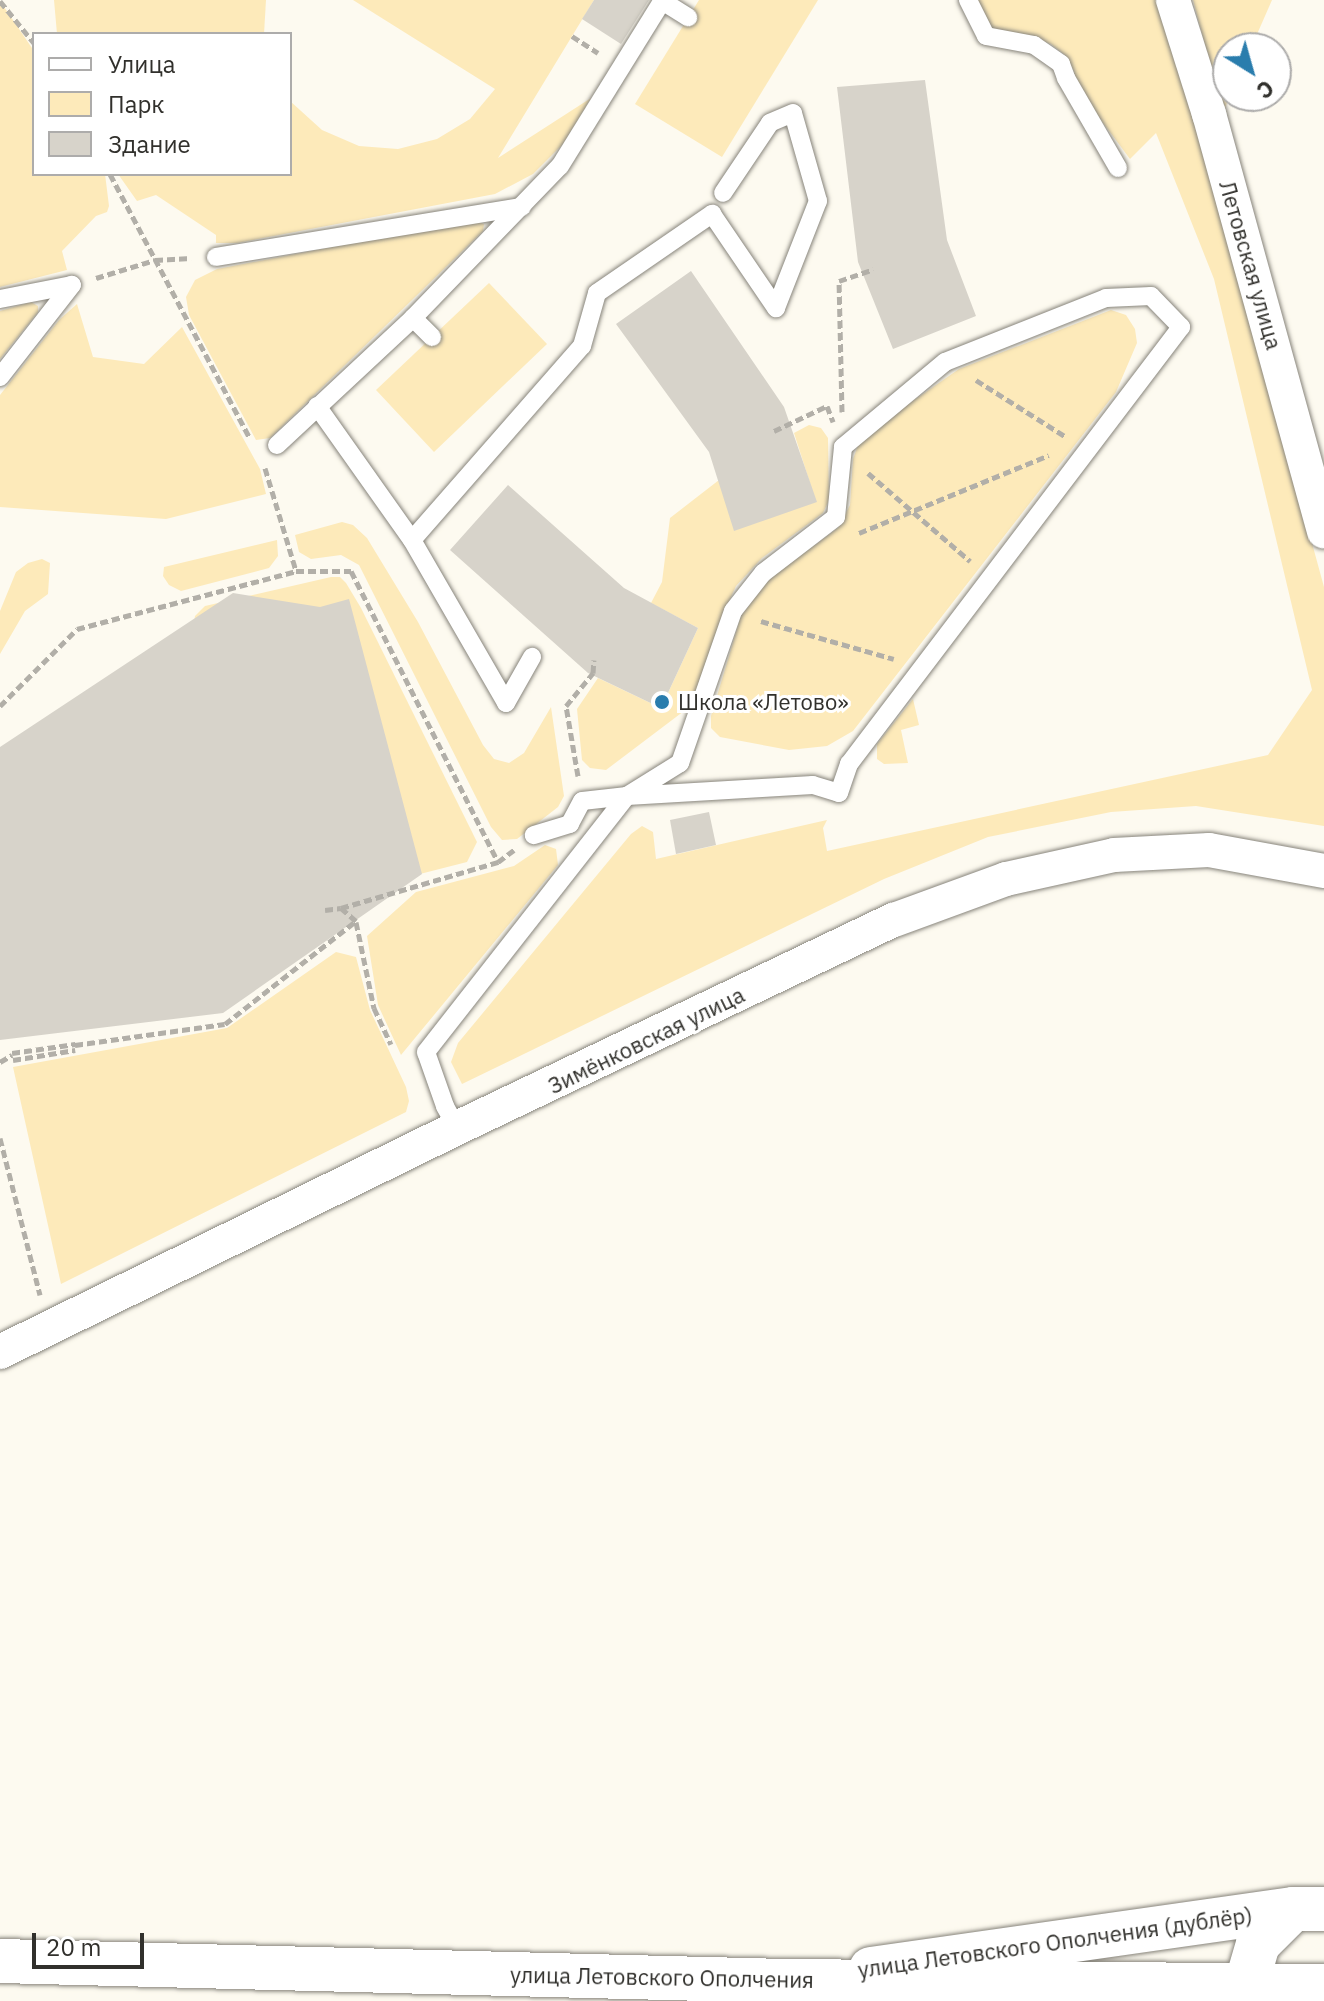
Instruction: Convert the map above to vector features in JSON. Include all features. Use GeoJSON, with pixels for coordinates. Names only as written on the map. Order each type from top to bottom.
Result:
{"type":"FeatureCollection","features":[{"type":"Feature","properties":{"kind":"main road","name":"улица Летовского Ополчения (дублёр)"},"geometry":{"type":"LineString","coordinates":[[787,1981],[1308,1909]]}},
{"type":"Feature","properties":{"kind":"main road"},"geometry":{"type":"LineString","coordinates":[[1246,1993],[1258,1944],[1308,1909]]}},
{"type":"Feature","properties":{"kind":"main road","name":"улица Летовского Ополчения"},"geometry":{"type":"LineString","coordinates":[[0,1961],[1246,1993],[1324,1986]]}},
{"type":"Feature","properties":{"kind":"street","name":"Летовская улица"},"geometry":{"type":"LineString","coordinates":[[1173,0],[1315,460],[1324,531]]}},
{"type":"Feature","properties":{"kind":"street","name":"Зимёнковская улица"},"geometry":{"type":"LineString","coordinates":[[0,1352],[457,1128],[894,920],[1006,879],[1114,855],[1209,850],[1324,871]]}},
{"type":"Feature","properties":{"kind":"lane"},"geometry":{"type":"LineString","coordinates":[[277,445],[413,318],[560,166],[663,0],[688,17]]}},
{"type":"Feature","properties":{"kind":"lane"},"geometry":{"type":"LineString","coordinates":[[968,0],[986,36],[1034,45],[1061,64],[1118,168]]}},
{"type":"Feature","properties":{"kind":"lane"},"geometry":{"type":"LineString","coordinates":[[412,540],[582,346],[597,293],[712,214],[776,308],[818,201],[793,113],[770,123],[723,193]]}},
{"type":"Feature","properties":{"kind":"lane"},"geometry":{"type":"LineString","coordinates":[[216,257],[522,207]]}},
{"type":"Feature","properties":{"kind":"lane"},"geometry":{"type":"LineString","coordinates":[[0,299],[72,285]]}},
{"type":"Feature","properties":{"kind":"lane"},"geometry":{"type":"LineString","coordinates":[[0,377],[72,285]]}},
{"type":"Feature","properties":{"kind":"lane"},"geometry":{"type":"LineString","coordinates":[[457,1128],[445,1106],[426,1052],[627,796],[680,763],[733,611],[763,573],[836,517],[843,447],[945,362],[1106,298],[1151,296],[1181,327],[849,764],[839,793],[813,785],[627,796],[582,801],[570,824],[534,835]]}},
{"type":"Feature","properties":{"kind":"lane"},"geometry":{"type":"LineString","coordinates":[[413,318],[432,337]]}},
{"type":"Feature","properties":{"kind":"lane"},"geometry":{"type":"LineString","coordinates":[[317,406],[412,540],[506,703],[532,657]]}},
{"type":"Feature","properties":{"kind":"path"},"geometry":{"type":"LineString","coordinates":[[0,1],[32,41]]}},
{"type":"Feature","properties":{"kind":"path"},"geometry":{"type":"LineString","coordinates":[[572,36],[601,55]]}},
{"type":"Feature","properties":{"kind":"path"},"geometry":{"type":"LineString","coordinates":[[111,176],[255,447]]}},
{"type":"Feature","properties":{"kind":"path"},"geometry":{"type":"LineString","coordinates":[[72,285],[155,260],[216,257]]}},
{"type":"Feature","properties":{"kind":"path"},"geometry":{"type":"LineString","coordinates":[[843,447],[839,281],[873,269]]}},
{"type":"Feature","properties":{"kind":"path"},"geometry":{"type":"LineString","coordinates":[[972,377],[1076,443]]}},
{"type":"Feature","properties":{"kind":"path"},"geometry":{"type":"LineString","coordinates":[[774,431],[827,406],[843,447]]}},
{"type":"Feature","properties":{"kind":"path"},"geometry":{"type":"LineString","coordinates":[[856,534],[1062,449]]}},
{"type":"Feature","properties":{"kind":"path"},"geometry":{"type":"LineString","coordinates":[[262,459],[296,571]]}},
{"type":"Feature","properties":{"kind":"path"},"geometry":{"type":"LineString","coordinates":[[865,470],[979,569]]}},
{"type":"Feature","properties":{"kind":"path"},"geometry":{"type":"LineString","coordinates":[[0,706],[77,629],[296,571],[351,571],[498,862]]}},
{"type":"Feature","properties":{"kind":"path"},"geometry":{"type":"LineString","coordinates":[[756,620],[906,662]]}},
{"type":"Feature","properties":{"kind":"path"},"geometry":{"type":"LineString","coordinates":[[582,801],[566,706],[593,673],[594,660]]}},
{"type":"Feature","properties":{"kind":"path"},"geometry":{"type":"LineString","coordinates":[[325,910],[498,862],[534,835]]}},
{"type":"Feature","properties":{"kind":"path"},"geometry":{"type":"LineString","coordinates":[[341,908],[356,921],[374,1008],[391,1044]]}},
{"type":"Feature","properties":{"kind":"path"},"geometry":{"type":"LineString","coordinates":[[0,1062],[12,1056],[225,1024],[356,921]]}},
{"type":"Feature","properties":{"kind":"path"},"geometry":{"type":"LineString","coordinates":[[0,1138],[41,1300]]}},
{"type":"Feature","properties":{"kind":"green space"},"geometry":{"type":"Polygon","coordinates":[[[54,0],[266,0],[264,32],[57,32],[54,0]]]}},
{"type":"Feature","properties":{"kind":"green space"},"geometry":{"type":"Polygon","coordinates":[[[353,0],[594,0],[498,158],[591,98],[563,144],[533,174],[495,194],[237,243],[216,243],[216,235],[156,195],[137,201],[119,176],[292,176],[292,103],[322,130],[359,146],[398,149],[437,139],[470,119],[495,89],[353,0]]]}},
{"type":"Feature","properties":{"kind":"green space"},"geometry":{"type":"Polygon","coordinates":[[[699,0],[818,0],[722,157],[635,104],[699,0]]]}},
{"type":"Feature","properties":{"kind":"green space"},"geometry":{"type":"Polygon","coordinates":[[[978,0],[1158,0],[1196,118],[1324,587],[1324,826],[1196,806],[1111,812],[988,837],[884,879],[462,1084],[451,1062],[458,1043],[631,834],[642,826],[653,832],[656,859],[827,820],[823,828],[827,851],[1268,755],[1312,690],[1214,279],[1156,133],[1130,159],[1077,88],[1074,71],[1065,55],[1051,44],[1035,38],[1014,37],[989,27],[978,0]]]}},
{"type":"Feature","properties":{"kind":"green space"},"geometry":{"type":"Polygon","coordinates":[[[1193,0],[1272,0],[1258,32],[1212,32],[1212,72],[1193,0]]]}},
{"type":"Feature","properties":{"kind":"green space"},"geometry":{"type":"Polygon","coordinates":[[[0,1],[32,48],[32,176],[105,176],[109,206],[107,212],[96,216],[62,251],[67,270],[0,287],[0,1]]]}},
{"type":"Feature","properties":{"kind":"green space"},"geometry":{"type":"Polygon","coordinates":[[[474,220],[484,224],[483,231],[270,438],[256,440],[189,315],[186,297],[195,280],[217,269],[474,220]]]}},
{"type":"Feature","properties":{"kind":"green space"},"geometry":{"type":"Polygon","coordinates":[[[489,283],[547,344],[434,452],[376,390],[489,283]]]}},
{"type":"Feature","properties":{"kind":"green space"},"geometry":{"type":"Polygon","coordinates":[[[31,302],[38,306],[38,312],[0,359],[0,311],[31,302]]]}},
{"type":"Feature","properties":{"kind":"green space"},"geometry":{"type":"Polygon","coordinates":[[[77,304],[93,357],[144,364],[182,327],[260,469],[266,494],[166,519],[0,507],[0,395],[59,320],[77,304]]]}},
{"type":"Feature","properties":{"kind":"green space"},"geometry":{"type":"Polygon","coordinates":[[[1111,310],[1126,315],[1135,329],[1137,343],[1116,392],[853,731],[827,746],[789,750],[720,737],[711,728],[711,716],[741,616],[769,579],[838,528],[850,505],[853,459],[861,437],[959,369],[1111,310]]]}},
{"type":"Feature","properties":{"kind":"green space"},"geometry":{"type":"Polygon","coordinates":[[[809,425],[821,428],[828,438],[829,500],[823,513],[762,558],[736,586],[720,621],[693,700],[684,711],[606,770],[590,768],[582,760],[577,709],[598,678],[661,708],[698,628],[651,603],[662,582],[670,518],[719,480],[816,502],[794,433],[809,425]]]}},
{"type":"Feature","properties":{"kind":"green space"},"geometry":{"type":"Polygon","coordinates":[[[342,522],[353,525],[367,538],[418,622],[483,745],[494,759],[509,763],[524,753],[551,707],[564,796],[558,807],[517,839],[502,840],[491,827],[359,565],[341,555],[311,559],[299,552],[295,535],[342,522]]]}},
{"type":"Feature","properties":{"kind":"green space"},"geometry":{"type":"Polygon","coordinates":[[[277,540],[278,556],[269,568],[181,591],[169,585],[163,576],[164,567],[277,540]]]}},
{"type":"Feature","properties":{"kind":"green space"},"geometry":{"type":"Polygon","coordinates":[[[42,559],[50,563],[48,594],[25,611],[0,654],[0,611],[16,572],[28,563],[42,559]]]}},
{"type":"Feature","properties":{"kind":"green space"},"geometry":{"type":"Polygon","coordinates":[[[340,577],[346,583],[361,608],[477,842],[467,862],[416,875],[193,628],[195,616],[205,606],[340,577]]]}},
{"type":"Feature","properties":{"kind":"green space"},"geometry":{"type":"Polygon","coordinates":[[[913,699],[919,725],[901,730],[908,763],[884,764],[877,759],[877,744],[913,699]]]}},
{"type":"Feature","properties":{"kind":"green space"},"geometry":{"type":"Polygon","coordinates":[[[545,845],[556,849],[558,865],[401,1055],[378,1005],[367,936],[416,892],[514,866],[545,845]]]}},
{"type":"Feature","properties":{"kind":"green space"},"geometry":{"type":"Polygon","coordinates":[[[336,952],[356,957],[370,1010],[406,1087],[409,1101],[406,1112],[61,1284],[13,1067],[227,1028],[336,952]]]}},
{"type":"Feature","properties":{"kind":"building"},"geometry":{"type":"Polygon","coordinates":[[[594,0],[649,0],[621,44],[582,19],[594,0]]]}},
{"type":"Feature","properties":{"kind":"building"},"geometry":{"type":"Polygon","coordinates":[[[925,80],[947,240],[976,316],[893,349],[858,262],[837,87],[925,80]]]}},
{"type":"Feature","properties":{"kind":"building"},"geometry":{"type":"Polygon","coordinates":[[[691,271],[784,407],[817,502],[734,531],[709,452],[616,324],[691,271]]]}},
{"type":"Feature","properties":{"kind":"building"},"geometry":{"type":"Polygon","coordinates":[[[508,485],[624,588],[698,628],[661,708],[588,673],[450,550],[508,485]]]}},
{"type":"Feature","properties":{"kind":"building"},"geometry":{"type":"Polygon","coordinates":[[[233,593],[320,607],[349,599],[422,874],[223,1013],[0,1040],[0,747],[233,593]]]}},
{"type":"Feature","properties":{"kind":"building"},"geometry":{"type":"Polygon","coordinates":[[[709,812],[716,845],[676,854],[670,820],[709,812]]]}},
{"type":"Feature","properties":{"kind":"place","name":"Школа «Летово»"},"geometry":{"type":"Point","coordinates":[662,702]}}]}
